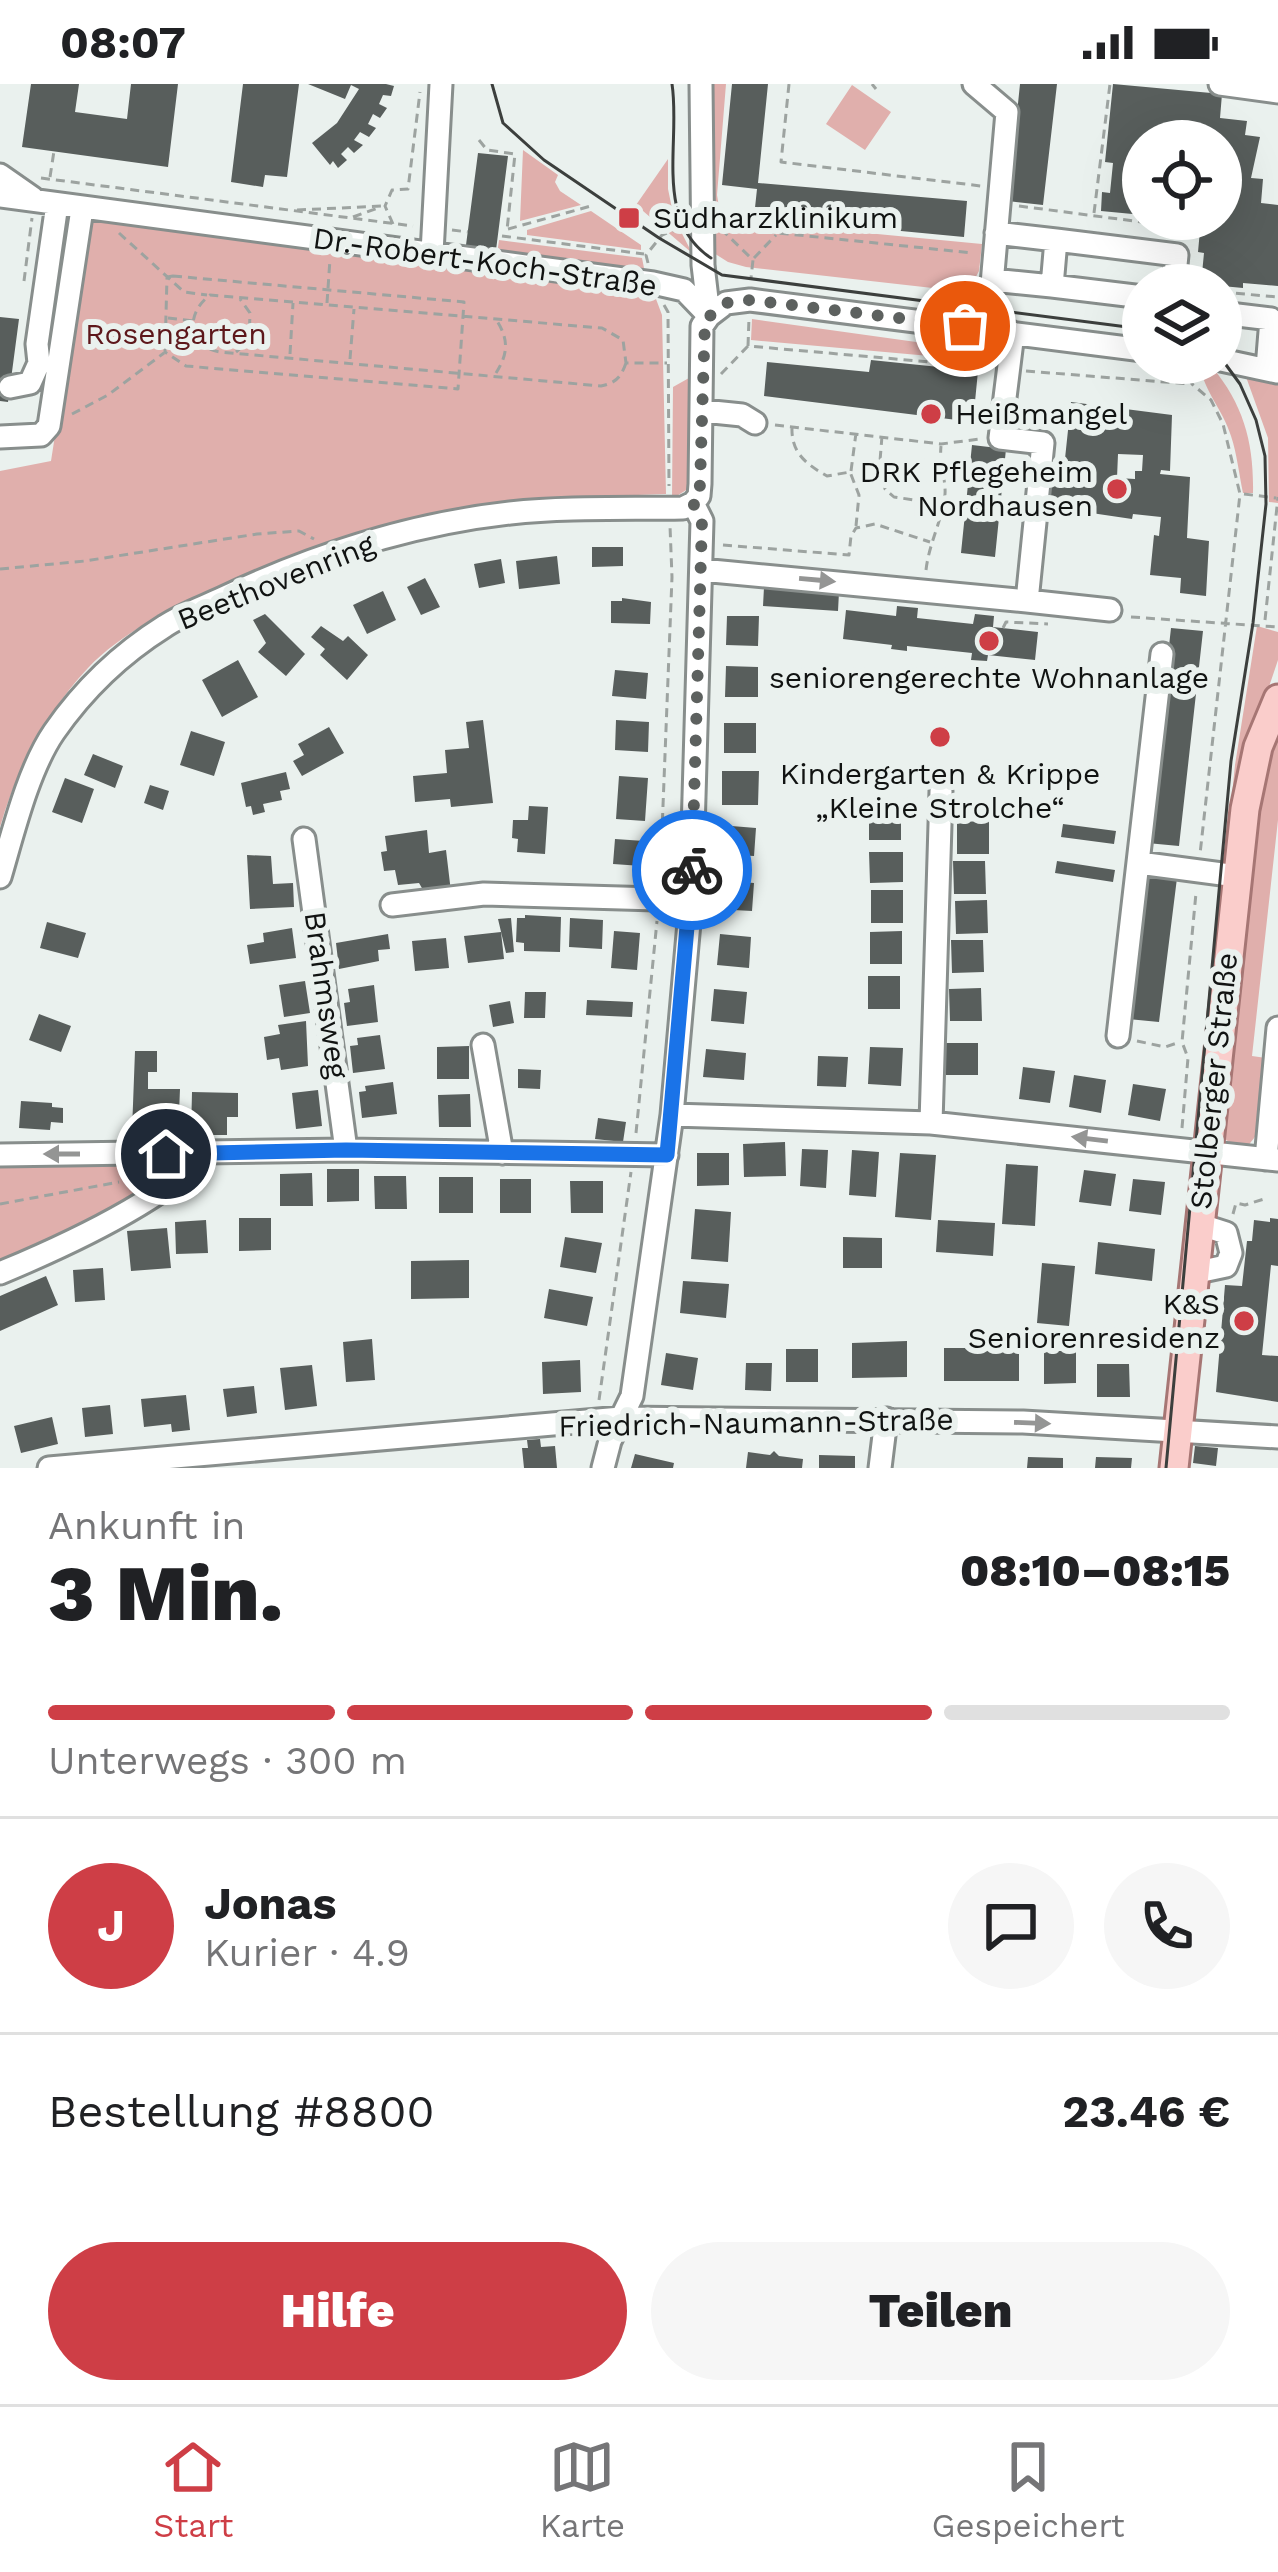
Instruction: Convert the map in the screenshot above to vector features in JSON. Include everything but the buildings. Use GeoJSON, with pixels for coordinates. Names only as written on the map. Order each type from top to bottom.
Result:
{"type":"FeatureCollection","features":[{"type":"Feature","properties":{"kind":"main road","name":"Stolberger Straße"},"geometry":{"type":"LineString","coordinates":[[1174,1468],[1237,876],[1251,776],[1278,699]]}},
{"type":"Feature","properties":{"kind":"street"},"geometry":{"type":"LineString","coordinates":[[432,253],[440,84]]}},
{"type":"Feature","properties":{"kind":"street"},"geometry":{"type":"LineString","coordinates":[[701,84],[703,265],[709,316]]}},
{"type":"Feature","properties":{"kind":"street"},"geometry":{"type":"LineString","coordinates":[[974,84],[1007,112],[988,330]]}},
{"type":"Feature","properties":{"kind":"street"},"geometry":{"type":"LineString","coordinates":[[1220,84],[1278,92]]}},
{"type":"Feature","properties":{"kind":"street","name":"Dr.-Robert-Koch-Straße"},"geometry":{"type":"LineString","coordinates":[[0,175],[44,203]]}},
{"type":"Feature","properties":{"kind":"street","name":"Dr.-Robert-Koch-Straße"},"geometry":{"type":"LineString","coordinates":[[0,196],[653,283],[684,290],[709,316]]}},
{"type":"Feature","properties":{"kind":"street"},"geometry":{"type":"LineString","coordinates":[[10,383],[28,374],[32,362],[28,346],[44,203]]}},
{"type":"Feature","properties":{"kind":"street"},"geometry":{"type":"LineString","coordinates":[[0,437],[41,435],[49,426],[82,208]]}},
{"type":"Feature","properties":{"kind":"street"},"geometry":{"type":"LineString","coordinates":[[995,244],[1056,241],[1178,255],[1177,264]]}},
{"type":"Feature","properties":{"kind":"street"},"geometry":{"type":"LineString","coordinates":[[1052,286],[1056,241]]}},
{"type":"Feature","properties":{"kind":"street"},"geometry":{"type":"LineString","coordinates":[[992,280],[1122,295]]}},
{"type":"Feature","properties":{"kind":"street"},"geometry":{"type":"LineString","coordinates":[[603,1468],[632,1396],[672,1115],[691,900],[702,521],[693,503],[699,496],[703,326],[726,303],[750,300],[1122,347]]}},
{"type":"Feature","properties":{"kind":"street"},"geometry":{"type":"LineString","coordinates":[[1242,313],[1276,312],[1272,370],[1242,364]]}},
{"type":"Feature","properties":{"kind":"street"},"geometry":{"type":"LineString","coordinates":[[1012,333],[1000,438],[1042,443],[1027,602]]}},
{"type":"Feature","properties":{"kind":"street"},"geometry":{"type":"LineString","coordinates":[[703,411],[742,415],[755,423]]}},
{"type":"Feature","properties":{"kind":"street","name":"Beethovenring"},"geometry":{"type":"LineString","coordinates":[[0,877],[16,820],[52,736],[100,675],[166,624],[336,552],[418,529],[506,514],[670,508],[693,503]]}},
{"type":"Feature","properties":{"kind":"street"},"geometry":{"type":"LineString","coordinates":[[701,570],[1110,610]]}},
{"type":"Feature","properties":{"kind":"street"},"geometry":{"type":"LineString","coordinates":[[1118,1036],[1162,654]]}},
{"type":"Feature","properties":{"kind":"street"},"geometry":{"type":"LineString","coordinates":[[931,1123],[940,791]]}},
{"type":"Feature","properties":{"kind":"street","name":"Brahmsweg"},"geometry":{"type":"LineString","coordinates":[[304,839],[346,1150]]}},
{"type":"Feature","properties":{"kind":"street"},"geometry":{"type":"LineString","coordinates":[[1139,863],[1237,876]]}},
{"type":"Feature","properties":{"kind":"street"},"geometry":{"type":"LineString","coordinates":[[392,905],[484,894],[691,900]]}},
{"type":"Feature","properties":{"kind":"street","name":"Stolberger Straße"},"geometry":{"type":"LineString","coordinates":[[1272,1160],[1278,1028]]}},
{"type":"Feature","properties":{"kind":"street"},"geometry":{"type":"LineString","coordinates":[[483,1045],[502,1153]]}},
{"type":"Feature","properties":{"kind":"street"},"geometry":{"type":"LineString","coordinates":[[672,1115],[931,1123],[1272,1160]]}},
{"type":"Feature","properties":{"kind":"street"},"geometry":{"type":"LineString","coordinates":[[0,1155],[346,1150],[667,1155]]}},
{"type":"Feature","properties":{"kind":"street"},"geometry":{"type":"LineString","coordinates":[[0,1273],[45,1254],[183,1178],[208,1153]]}},
{"type":"Feature","properties":{"kind":"street"},"geometry":{"type":"LineString","coordinates":[[1193,1274],[1226,1266],[1231,1253],[1226,1233],[1198,1224]]}},
{"type":"Feature","properties":{"kind":"street","name":"Friedrich-Naumann-Straße"},"geometry":{"type":"LineString","coordinates":[[49,1468],[232,1461],[621,1418],[886,1419],[1278,1437]]}},
{"type":"Feature","properties":{"kind":"street"},"geometry":{"type":"LineString","coordinates":[[880,1468],[886,1419]]}},
{"type":"Feature","properties":{"kind":"path"},"geometry":{"type":"LineString","coordinates":[[393,224],[385,206],[392,190],[409,189],[420,84]]}},
{"type":"Feature","properties":{"kind":"path"},"geometry":{"type":"LineString","coordinates":[[790,84],[781,163],[1000,196],[1122,220]]}},
{"type":"Feature","properties":{"kind":"path"},"geometry":{"type":"LineString","coordinates":[[1094,214],[1110,84]]}},
{"type":"Feature","properties":{"kind":"path"},"geometry":{"type":"LineString","coordinates":[[479,140],[487,150],[515,154],[507,230]]}},
{"type":"Feature","properties":{"kind":"path"},"geometry":{"type":"LineString","coordinates":[[50,179],[54,152]]}},
{"type":"Feature","properties":{"kind":"path"},"geometry":{"type":"LineString","coordinates":[[33,177],[434,228]]}},
{"type":"Feature","properties":{"kind":"path"},"geometry":{"type":"LineString","coordinates":[[36,283],[26,240],[44,203]]}},
{"type":"Feature","properties":{"kind":"path"},"geometry":{"type":"LineString","coordinates":[[287,210],[385,206]]}},
{"type":"Feature","properties":{"kind":"path"},"geometry":{"type":"LineString","coordinates":[[349,218],[385,206]]}},
{"type":"Feature","properties":{"kind":"path"},"geometry":{"type":"LineString","coordinates":[[591,206],[500,236],[646,254]]}},
{"type":"Feature","properties":{"kind":"path"},"geometry":{"type":"LineString","coordinates":[[1114,220],[1115,213]]}},
{"type":"Feature","properties":{"kind":"path"},"geometry":{"type":"LineString","coordinates":[[718,226],[995,244]]}},
{"type":"Feature","properties":{"kind":"path"},"geometry":{"type":"LineString","coordinates":[[753,260],[778,233]]}},
{"type":"Feature","properties":{"kind":"path"},"geometry":{"type":"LineString","coordinates":[[327,305],[330,240]]}},
{"type":"Feature","properties":{"kind":"path"},"geometry":{"type":"LineString","coordinates":[[1178,255],[1179,240]]}},
{"type":"Feature","properties":{"kind":"path"},"geometry":{"type":"LineString","coordinates":[[165,352],[167,278]]}},
{"type":"Feature","properties":{"kind":"path"},"geometry":{"type":"LineString","coordinates":[[165,352],[186,366],[458,389],[464,302],[167,278]]}},
{"type":"Feature","properties":{"kind":"path"},"geometry":{"type":"LineString","coordinates":[[167,278],[184,292],[614,332],[622,340],[626,363],[613,384],[602,386],[206,350],[192,331],[198,304],[210,295]]}},
{"type":"Feature","properties":{"kind":"path"},"geometry":{"type":"LineString","coordinates":[[224,296],[225,280]]}},
{"type":"Feature","properties":{"kind":"path"},"geometry":{"type":"LineString","coordinates":[[653,283],[668,312],[672,577],[659,899]]}},
{"type":"Feature","properties":{"kind":"path"},"geometry":{"type":"LineString","coordinates":[[235,353],[249,341],[250,313],[239,297]]}},
{"type":"Feature","properties":{"kind":"path"},"geometry":{"type":"LineString","coordinates":[[1242,300],[1276,312]]}},
{"type":"Feature","properties":{"kind":"path"},"geometry":{"type":"LineString","coordinates":[[290,357],[293,302]]}},
{"type":"Feature","properties":{"kind":"path"},"geometry":{"type":"LineString","coordinates":[[350,362],[354,307]]}},
{"type":"Feature","properties":{"kind":"path"},"geometry":{"type":"LineString","coordinates":[[166,318],[193,321]]}},
{"type":"Feature","properties":{"kind":"path"},"geometry":{"type":"LineString","coordinates":[[494,376],[506,350],[505,334],[496,320]]}},
{"type":"Feature","properties":{"kind":"path"},"geometry":{"type":"LineString","coordinates":[[702,375],[719,377],[748,346],[1122,378]]}},
{"type":"Feature","properties":{"kind":"path"},"geometry":{"type":"LineString","coordinates":[[49,426],[108,394],[165,352]]}},
{"type":"Feature","properties":{"kind":"path"},"geometry":{"type":"LineString","coordinates":[[219,369],[220,352]]}},
{"type":"Feature","properties":{"kind":"path"},"geometry":{"type":"LineString","coordinates":[[626,363],[669,363]]}},
{"type":"Feature","properties":{"kind":"path"},"geometry":{"type":"LineString","coordinates":[[1192,384],[1211,400],[1223,424],[1240,494],[1199,863]]}},
{"type":"Feature","properties":{"kind":"path"},"geometry":{"type":"LineString","coordinates":[[755,423],[941,444],[1000,438]]}},
{"type":"Feature","properties":{"kind":"path"},"geometry":{"type":"LineString","coordinates":[[792,427],[791,443],[799,456],[827,476],[850,472]]}},
{"type":"Feature","properties":{"kind":"path"},"geometry":{"type":"LineString","coordinates":[[701,544],[849,556],[856,528],[858,485],[850,472],[856,433]]}},
{"type":"Feature","properties":{"kind":"path"},"geometry":{"type":"LineString","coordinates":[[882,436],[885,489],[894,496],[928,502],[938,515]]}},
{"type":"Feature","properties":{"kind":"path"},"geometry":{"type":"LineString","coordinates":[[923,590],[930,542],[946,489],[939,464],[941,444]]}},
{"type":"Feature","properties":{"kind":"path"},"geometry":{"type":"LineString","coordinates":[[1240,494],[1278,498],[1264,623]]}},
{"type":"Feature","properties":{"kind":"path"},"geometry":{"type":"LineString","coordinates":[[856,528],[875,524],[930,542]]}},
{"type":"Feature","properties":{"kind":"path"},"geometry":{"type":"LineString","coordinates":[[0,569],[299,531],[336,552]]}},
{"type":"Feature","properties":{"kind":"path"},"geometry":{"type":"LineString","coordinates":[[1110,610],[1116,615],[1278,627]]}},
{"type":"Feature","properties":{"kind":"path"},"geometry":{"type":"LineString","coordinates":[[1003,628],[1006,622],[1044,625],[1061,621]]}},
{"type":"Feature","properties":{"kind":"path"},"geometry":{"type":"LineString","coordinates":[[1118,1036],[1165,1047],[1182,1042]]}},
{"type":"Feature","properties":{"kind":"path"},"geometry":{"type":"LineString","coordinates":[[0,1204],[119,1182]]}},
{"type":"Feature","properties":{"kind":"path"},"geometry":{"type":"LineString","coordinates":[[1226,1233],[1236,1203],[1264,1199]]}},
{"type":"Feature","properties":{"kind":"green space"},"geometry":{"type":"Polygon","coordinates":[[[712,84],[726,84],[717,195],[721,219],[982,244],[979,271],[968,292],[746,267],[709,250],[712,84]]]}},
{"type":"Feature","properties":{"kind":"green space"},"geometry":{"type":"Polygon","coordinates":[[[852,85],[891,112],[865,150],[826,124],[852,85]]]}},
{"type":"Feature","properties":{"kind":"green space"},"geometry":{"type":"Polygon","coordinates":[[[523,150],[558,175],[555,182],[560,191],[581,205],[520,221],[523,150]]]}},
{"type":"Feature","properties":{"kind":"green space"},"geometry":{"type":"Polygon","coordinates":[[[668,159],[674,218],[692,253],[636,205],[668,159]]]}},
{"type":"Feature","properties":{"kind":"green space"},"geometry":{"type":"Polygon","coordinates":[[[591,211],[641,245],[641,250],[527,235],[527,230],[591,211]]]}},
{"type":"Feature","properties":{"kind":"green space","name":"Rosengarten"},"geometry":{"type":"Polygon","coordinates":[[[89,218],[653,291],[662,315],[666,494],[544,501],[434,517],[326,546],[179,606],[115,644],[73,685],[35,742],[0,827],[0,471],[51,461],[89,218]]]}},
{"type":"Feature","properties":{"kind":"green space"},"geometry":{"type":"Polygon","coordinates":[[[499,240],[642,258],[645,273],[497,254],[499,240]]]}},
{"type":"Feature","properties":{"kind":"green space"},"geometry":{"type":"Polygon","coordinates":[[[752,319],[952,347],[952,358],[751,340],[752,319]]]}},
{"type":"Feature","properties":{"kind":"green space"},"geometry":{"type":"Polygon","coordinates":[[[1245,374],[1278,385],[1278,503],[1269,502],[1268,438],[1245,374]]]}},
{"type":"Feature","properties":{"kind":"green space"},"geometry":{"type":"Polygon","coordinates":[[[689,378],[691,487],[672,499],[673,387],[689,378]]]}},
{"type":"Feature","properties":{"kind":"green space"},"geometry":{"type":"Polygon","coordinates":[[[1205,384],[1225,384],[1239,411],[1252,458],[1253,493],[1243,493],[1223,418],[1205,384]]]}},
{"type":"Feature","properties":{"kind":"green space"},"geometry":{"type":"Polygon","coordinates":[[[1257,626],[1278,632],[1278,660],[1253,734],[1230,862],[1225,864],[1235,765],[1257,626]]]}},
{"type":"Feature","properties":{"kind":"green space"},"geometry":{"type":"Polygon","coordinates":[[[1278,722],[1278,820],[1252,1056],[1266,1058],[1258,1133],[1247,1147],[1235,1146],[1222,1137],[1260,772],[1278,722]]]}},
{"type":"Feature","properties":{"kind":"green space"},"geometry":{"type":"Polygon","coordinates":[[[175,1159],[177,1176],[44,1247],[0,1265],[0,1163],[175,1159]]]}},
{"type":"Feature","properties":{"kind":"tram line"},"geometry":{"type":"LineString","coordinates":[[492,84],[503,123],[544,160],[722,275],[1122,326]]}},
{"type":"Feature","properties":{"kind":"tram line"},"geometry":{"type":"LineString","coordinates":[[672,84],[676,201],[693,242],[711,258]]}},
{"type":"Feature","properties":{"kind":"tram line"},"geometry":{"type":"LineString","coordinates":[[1166,1468],[1231,761],[1266,504],[1265,456],[1240,384]]}},
{"type":"Feature","properties":{"kind":"way so far"},"geometry":{"type":"LineString","coordinates":[[692,870],[702,521],[693,503],[700,484],[705,320],[726,303],[750,300],[965,326]]}},
{"type":"Feature","properties":{"kind":"place","name":"Südharzklinikum"},"geometry":{"type":"Point","coordinates":[629,218]}},
{"type":"Feature","properties":{"kind":"place","name":"Heißmangel"},"geometry":{"type":"Point","coordinates":[931,414]}},
{"type":"Feature","properties":{"kind":"place","name":"DRK Pflegeheim Nordhausen"},"geometry":{"type":"Point","coordinates":[1117,489]}},
{"type":"Feature","properties":{"kind":"place","name":"seniorengerechte Wohnanlage"},"geometry":{"type":"Point","coordinates":[989,641]}},
{"type":"Feature","properties":{"kind":"place","name":"Kindergarten & Krippe „Kleine Strolche“"},"geometry":{"type":"Point","coordinates":[940,737]}},
{"type":"Feature","properties":{"kind":"place","name":"K&S Seniorenresidenz"},"geometry":{"type":"Point","coordinates":[1244,1321]}},
{"type":"Feature","properties":{"kind":"route"},"geometry":{"type":"LineString","coordinates":[[166,1154],[346,1150],[667,1155],[692,870]]}}]}
